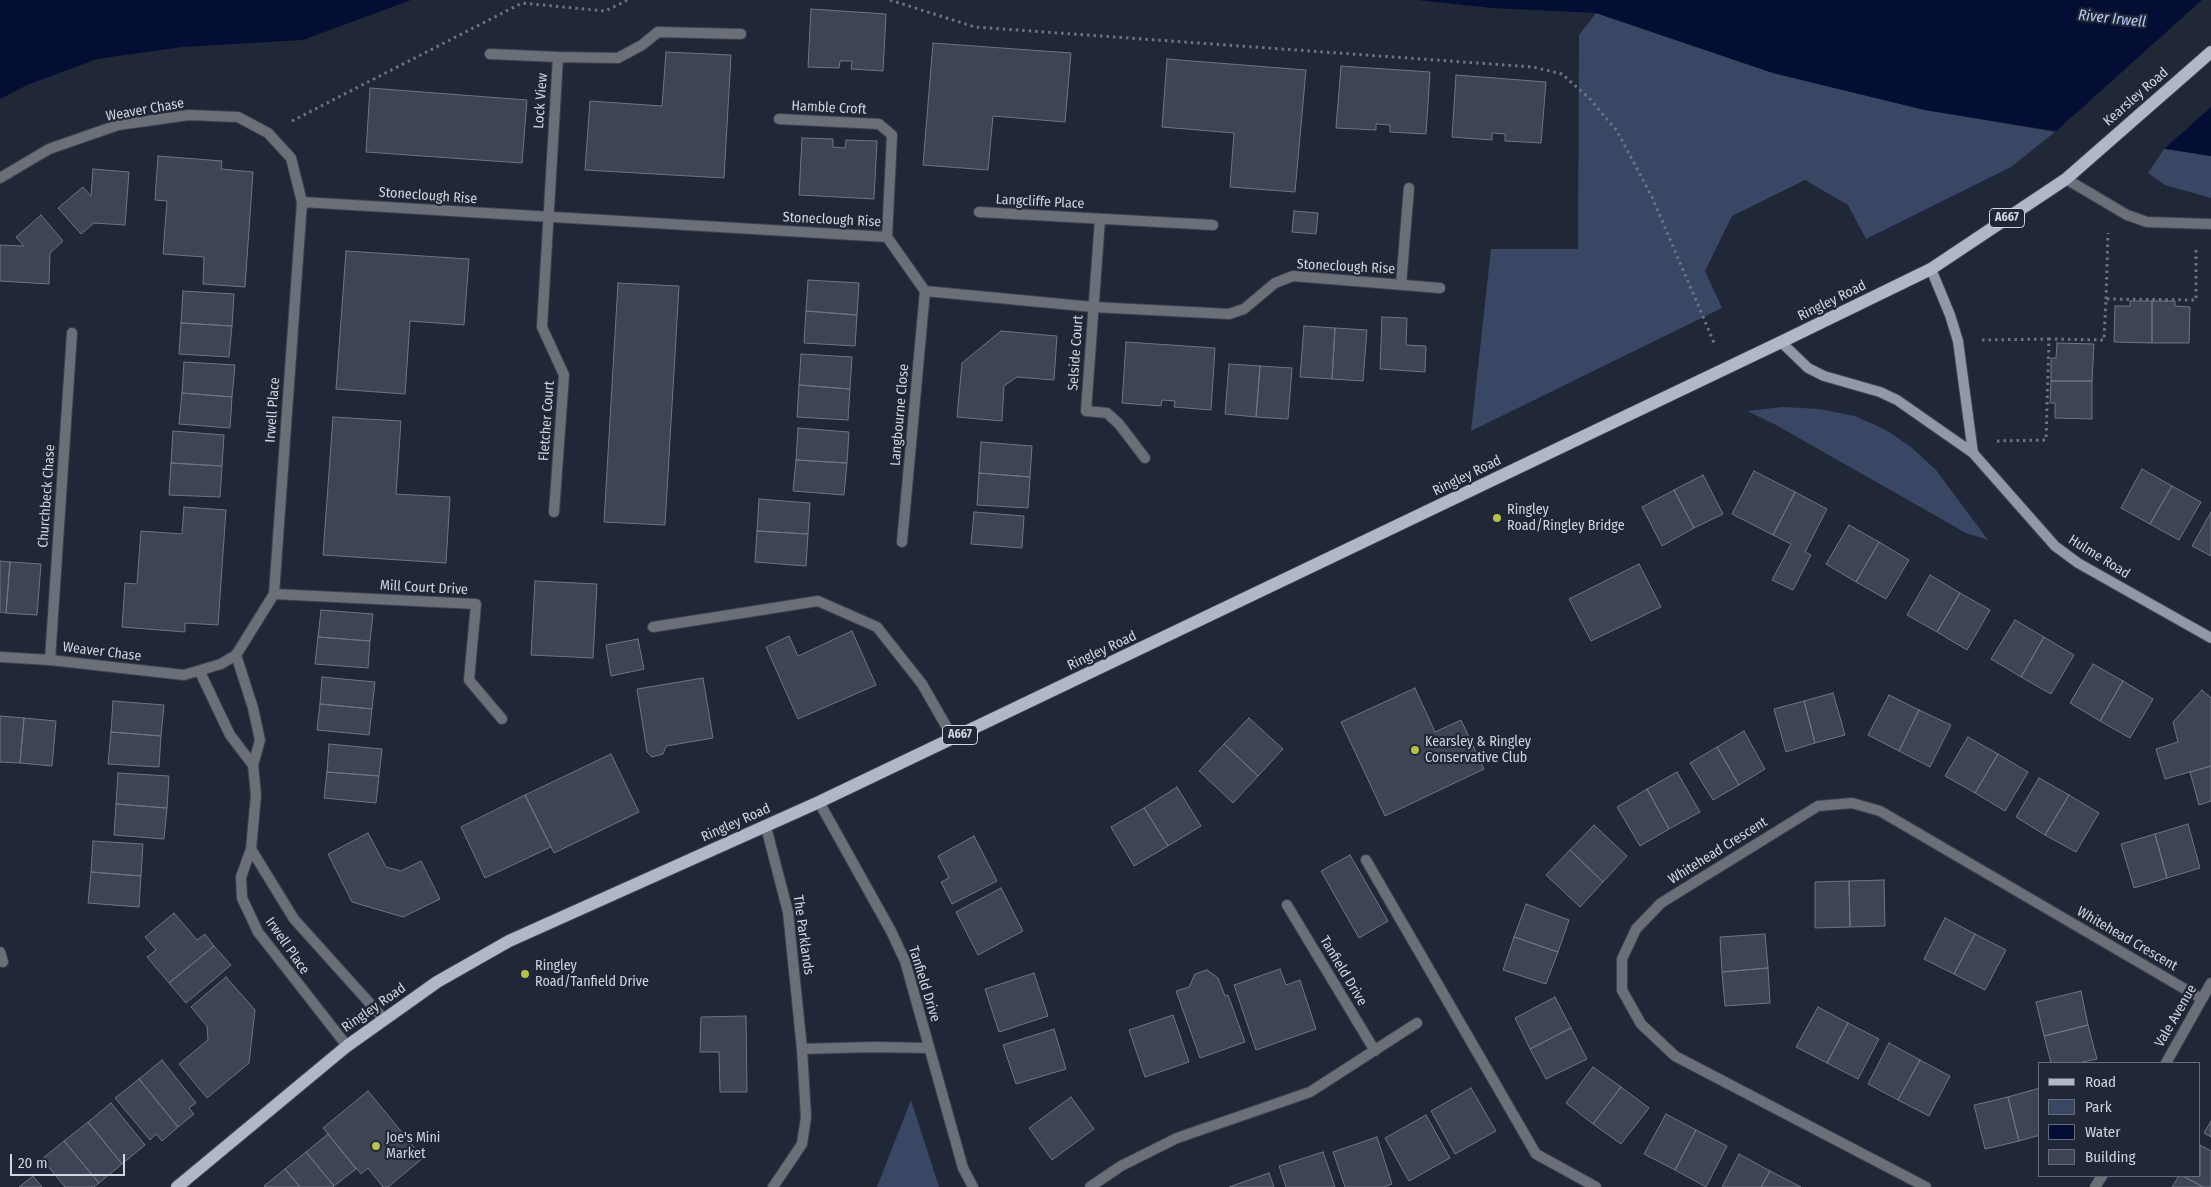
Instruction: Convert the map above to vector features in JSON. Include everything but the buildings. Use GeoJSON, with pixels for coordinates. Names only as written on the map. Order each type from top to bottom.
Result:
{"type":"FeatureCollection","features":[{"type":"Feature","properties":{"kind":"main road","name":"Kearsley Road"},"geometry":{"type":"LineString","coordinates":[[2082,166],[2211,52]]}},
{"type":"Feature","properties":{"kind":"main road","name":"Ringley Road"},"geometry":{"type":"LineString","coordinates":[[177,1187],[347,1046],[437,982],[509,942],[766,827],[1782,342],[1931,268],[2066,179],[2082,166]]}},
{"type":"Feature","properties":{"kind":"street","name":"Lock View"},"geometry":{"type":"LineString","coordinates":[[548,217],[558,57],[618,58],[642,45],[658,32],[741,34]]}},
{"type":"Feature","properties":{"kind":"street"},"geometry":{"type":"LineString","coordinates":[[490,54],[558,57]]}},
{"type":"Feature","properties":{"kind":"street","name":"Weaver Chase"},"geometry":{"type":"LineString","coordinates":[[0,178],[49,149],[118,125],[189,115],[238,117],[268,133],[291,158]]}},
{"type":"Feature","properties":{"kind":"street","name":"Hamble Croft"},"geometry":{"type":"LineString","coordinates":[[779,119],[879,124],[892,135],[887,236]]}},
{"type":"Feature","properties":{"kind":"street","name":"Irwell Place"},"geometry":{"type":"LineString","coordinates":[[291,158],[302,202],[274,594],[236,655],[253,708],[260,740],[252,765],[256,795],[251,849],[241,877],[242,898],[258,932],[347,1046]]}},
{"type":"Feature","properties":{"kind":"street"},"geometry":{"type":"LineString","coordinates":[[2066,179],[2127,215],[2147,222],[2211,224]]}},
{"type":"Feature","properties":{"kind":"street"},"geometry":{"type":"LineString","coordinates":[[1402,284],[1409,188]]}},
{"type":"Feature","properties":{"kind":"street","name":"Stoneclough Rise"},"geometry":{"type":"LineString","coordinates":[[302,202],[887,236],[925,292],[1093,307],[1229,314],[1244,309],[1275,283],[1293,276],[1440,288]]}},
{"type":"Feature","properties":{"kind":"street","name":"Langcliffe Place"},"geometry":{"type":"LineString","coordinates":[[979,212],[1213,225]]}},
{"type":"Feature","properties":{"kind":"street","name":"Fletcher Court"},"geometry":{"type":"LineString","coordinates":[[548,217],[542,327],[564,375],[554,512]]}},
{"type":"Feature","properties":{"kind":"street","name":"Langcliffe Place"},"geometry":{"type":"LineString","coordinates":[[1093,307],[1100,219]]}},
{"type":"Feature","properties":{"kind":"street"},"geometry":{"type":"LineString","coordinates":[[1931,268],[1950,315],[1958,341],[1973,453]]}},
{"type":"Feature","properties":{"kind":"street","name":"Langbourne Close"},"geometry":{"type":"LineString","coordinates":[[902,542],[925,292]]}},
{"type":"Feature","properties":{"kind":"street","name":"Selside Court"},"geometry":{"type":"LineString","coordinates":[[1093,307],[1086,411],[1107,413],[1119,424],[1144,458]]}},
{"type":"Feature","properties":{"kind":"street","name":"Churchbeck Chase"},"geometry":{"type":"LineString","coordinates":[[50,660],[72,333]]}},
{"type":"Feature","properties":{"kind":"street","name":"Hulme Road"},"geometry":{"type":"LineString","coordinates":[[1782,342],[1808,368],[1824,376],[1880,392],[1897,400],[1973,453],[2055,546],[2078,563],[2211,638]]}},
{"type":"Feature","properties":{"kind":"street","name":"Mill Court Drive"},"geometry":{"type":"LineString","coordinates":[[274,594],[476,604],[469,680],[502,719]]}},
{"type":"Feature","properties":{"kind":"street"},"geometry":{"type":"LineString","coordinates":[[653,627],[818,601],[877,626],[922,684],[953,738]]}},
{"type":"Feature","properties":{"kind":"street"},"geometry":{"type":"LineString","coordinates":[[200,672],[221,664],[236,655]]}},
{"type":"Feature","properties":{"kind":"street","name":"Weaver Chase"},"geometry":{"type":"LineString","coordinates":[[0,657],[50,660],[184,676],[200,672]]}},
{"type":"Feature","properties":{"kind":"street","name":"Irwell Place"},"geometry":{"type":"LineString","coordinates":[[200,672],[230,735],[252,765]]}},
{"type":"Feature","properties":{"kind":"street","name":"Tanfield Drive"},"geometry":{"type":"LineString","coordinates":[[819,802],[891,931],[905,961],[963,1168],[973,1187]]}},
{"type":"Feature","properties":{"kind":"street","name":"Whitehead Crescent"},"geometry":{"type":"LineString","coordinates":[[1926,1187],[1675,1056],[1641,1024],[1622,990],[1622,959],[1636,929],[1660,903],[1818,806],[1852,802],[1880,811],[2202,999]]}},
{"type":"Feature","properties":{"kind":"street","name":"The Parklands"},"geometry":{"type":"LineString","coordinates":[[766,827],[788,912],[802,1049],[806,1117],[802,1144],[773,1187]]}},
{"type":"Feature","properties":{"kind":"street","name":"Irwell Place"},"geometry":{"type":"LineString","coordinates":[[251,849],[294,919],[384,1020]]}},
{"type":"Feature","properties":{"kind":"street"},"geometry":{"type":"LineString","coordinates":[[1366,860],[1536,1154],[1596,1187]]}},
{"type":"Feature","properties":{"kind":"street","name":"Tanfield Drive"},"geometry":{"type":"LineString","coordinates":[[1287,905],[1375,1051]]}},
{"type":"Feature","properties":{"kind":"street","name":"Vale Avenue"},"geometry":{"type":"LineString","coordinates":[[2167,1062],[2211,983]]}},
{"type":"Feature","properties":{"kind":"street"},"geometry":{"type":"LineString","coordinates":[[1090,1187],[1121,1166],[1177,1138],[1310,1092],[1417,1023]]}},
{"type":"Feature","properties":{"kind":"street"},"geometry":{"type":"LineString","coordinates":[[802,1049],[929,1048]]}},
{"type":"Feature","properties":{"kind":"path"},"geometry":{"type":"LineString","coordinates":[[268,133],[522,3],[604,11],[628,0]]}},
{"type":"Feature","properties":{"kind":"path"},"geometry":{"type":"LineString","coordinates":[[890,0],[975,27],[1533,67],[1562,74],[1589,98],[1617,131],[1652,197],[1725,368]]}},
{"type":"Feature","properties":{"kind":"path"},"geometry":{"type":"LineString","coordinates":[[1958,341],[2104,340],[2109,205]]}},
{"type":"Feature","properties":{"kind":"path"},"geometry":{"type":"LineString","coordinates":[[2106,300],[2196,300],[2196,223]]}},
{"type":"Feature","properties":{"kind":"path"},"geometry":{"type":"LineString","coordinates":[[1972,442],[2046,440],[2049,339]]}},
{"type":"Feature","properties":{"kind":"green space"},"geometry":{"type":"Polygon","coordinates":[[[1596,13],[1773,73],[1925,110],[2055,132],[2011,167],[1866,239],[1848,205],[1805,180],[1732,216],[1705,271],[1722,308],[1471,431],[1491,249],[1578,249],[1579,35],[1596,13]]]}},
{"type":"Feature","properties":{"kind":"green space"},"geometry":{"type":"Polygon","coordinates":[[[2164,149],[2211,156],[2211,198],[2165,185],[2148,173],[2164,149]]]}},
{"type":"Feature","properties":{"kind":"green space"},"geometry":{"type":"Polygon","coordinates":[[[1783,407],[1819,409],[1855,416],[1886,430],[1911,447],[1936,470],[1988,540],[1966,533],[1776,425],[1747,411],[1783,407]]]}},
{"type":"Feature","properties":{"kind":"green space"},"geometry":{"type":"Polygon","coordinates":[[[911,1100],[939,1187],[877,1187],[911,1100]]]}},
{"type":"Feature","properties":{"kind":"water"},"geometry":{"type":"Polygon","coordinates":[[[0,0],[411,0],[303,40],[182,47],[97,59],[27,85],[0,99],[0,0]]]}},
{"type":"Feature","properties":{"kind":"water","name":"River Irwell"},"geometry":{"type":"Polygon","coordinates":[[[1418,0],[2211,0],[2211,156],[1925,110],[1773,73],[1596,13],[1491,8],[1418,0]]]}},
{"type":"Feature","properties":{"kind":"pier"},"geometry":{"type":"Polygon","coordinates":[[[2202,0],[2211,0],[2211,107],[2164,149],[2055,132],[2202,0]]]}},
{"type":"Feature","properties":{"kind":"place","name":"Ringley Road/Ringley Bridge"},"geometry":{"type":"Point","coordinates":[1497,518]}},
{"type":"Feature","properties":{"kind":"place","name":"Kearsley & Ringley Conservative Club"},"geometry":{"type":"Point","coordinates":[1415,750]}},
{"type":"Feature","properties":{"kind":"place","name":"Ringley Road/Tanfield Drive"},"geometry":{"type":"Point","coordinates":[525,974]}},
{"type":"Feature","properties":{"kind":"place","name":"Joe's Mini Market"},"geometry":{"type":"Point","coordinates":[376,1146]}}]}
